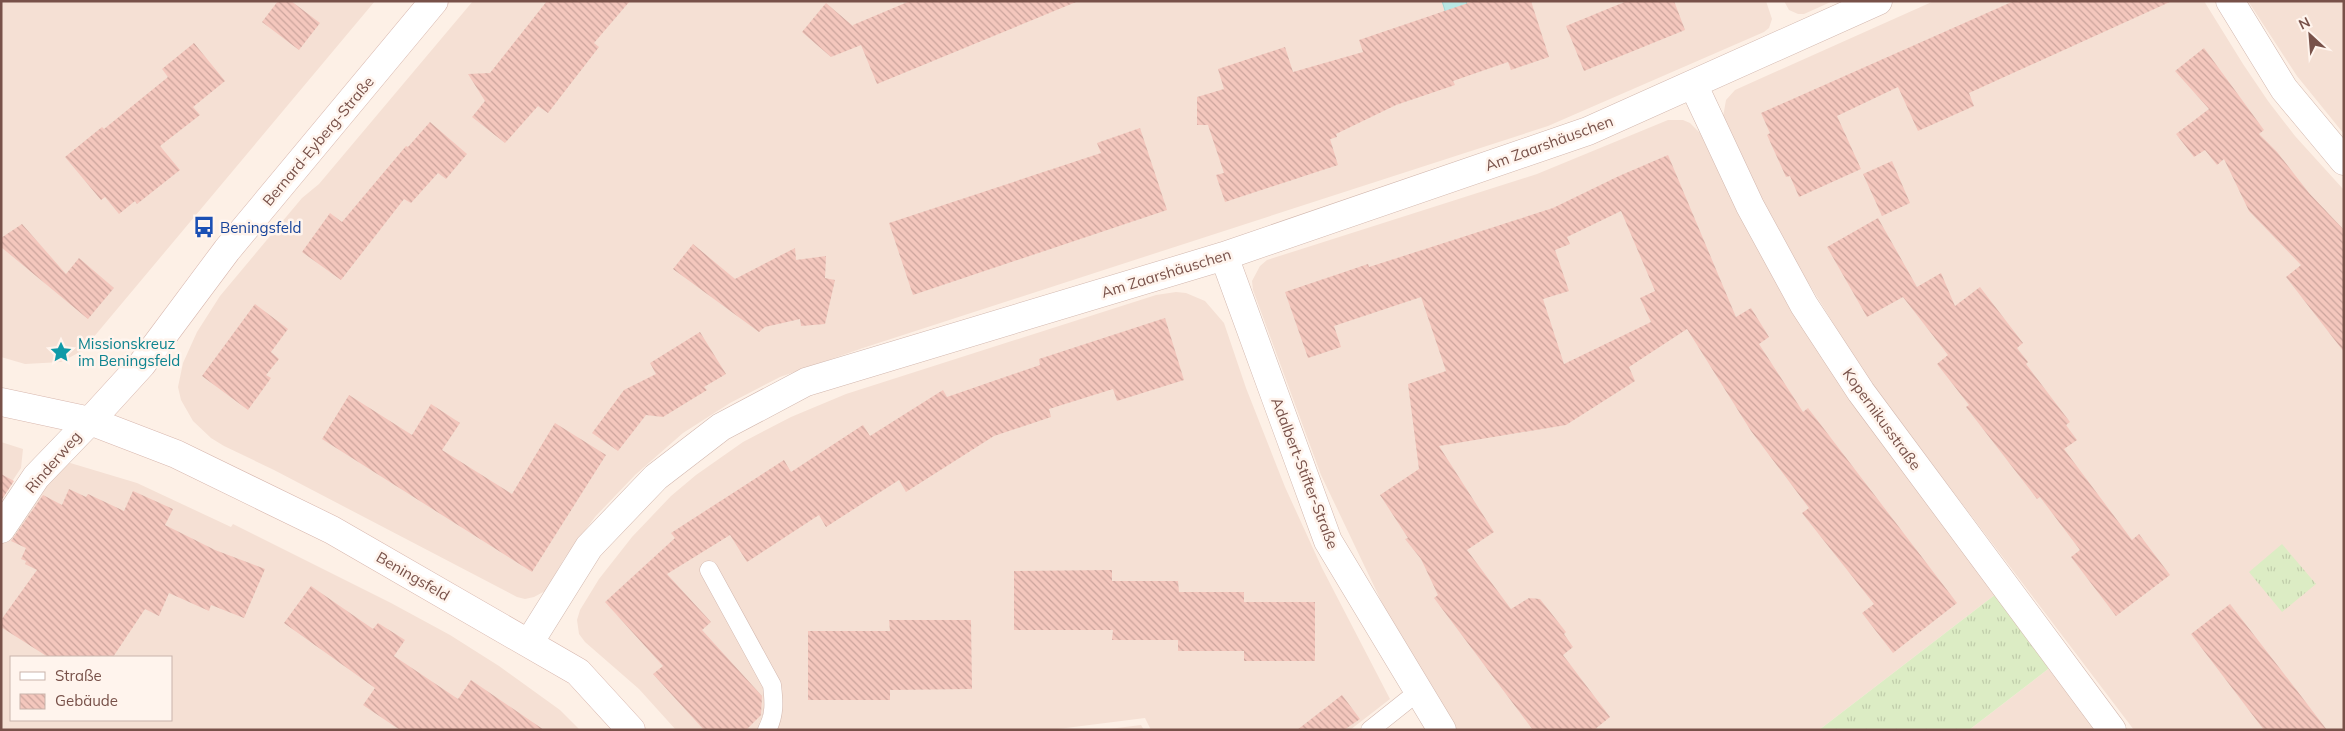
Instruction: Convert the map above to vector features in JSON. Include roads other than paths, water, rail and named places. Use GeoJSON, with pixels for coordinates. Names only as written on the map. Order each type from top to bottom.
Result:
{"type":"FeatureCollection","features":[{"type":"Feature","properties":{"kind":"street","name":"Bernard-Eyberg-Straße"},"geometry":{"type":"LineString","coordinates":[[90,421],[142,364],[228,250],[434,1]]}},
{"type":"Feature","properties":{"kind":"street","name":"Am Zaarshäuschen"},"geometry":{"type":"LineString","coordinates":[[529,642],[589,547],[656,477],[721,427],[806,382],[1224,256],[1588,131],[1878,1]]}},
{"type":"Feature","properties":{"kind":"street"},"geometry":{"type":"LineString","coordinates":[[2230,1],[2284,89],[2344,160]]}},
{"type":"Feature","properties":{"kind":"street","name":"Kopernikusstraße"},"geometry":{"type":"LineString","coordinates":[[1693,84],[1750,206],[1804,305],[1867,400],[2112,730]]}},
{"type":"Feature","properties":{"kind":"street","name":"Adalbert-Stifter-Straße"},"geometry":{"type":"LineString","coordinates":[[1224,256],[1328,541],[1442,730]]}},
{"type":"Feature","properties":{"kind":"street","name":"Beningsfeld"},"geometry":{"type":"LineString","coordinates":[[1,402],[90,421],[176,454],[332,530],[578,672],[631,730]]}},
{"type":"Feature","properties":{"kind":"street","name":"Rinderweg"},"geometry":{"type":"LineString","coordinates":[[1,529],[36,477],[90,421]]}},
{"type":"Feature","properties":{"kind":"lane"},"geometry":{"type":"LineString","coordinates":[[709,570],[772,685],[774,705],[772,720],[767,730]]}},
{"type":"Feature","properties":{"kind":"lane"},"geometry":{"type":"LineString","coordinates":[[1370,730],[1420,692]]}},
{"type":"Feature","properties":{"kind":"water"},"geometry":{"type":"Polygon","coordinates":[[[1442,1],[1466,1],[1469,13],[1448,20],[1442,1]]]}},
{"type":"Feature","properties":{"kind":"place","name":"Beningsfeld"},"geometry":{"type":"Point","coordinates":[204,227]}},
{"type":"Feature","properties":{"kind":"place","name":"Missionskreuz im Beningsfeld"},"geometry":{"type":"Point","coordinates":[61,352]}}]}
